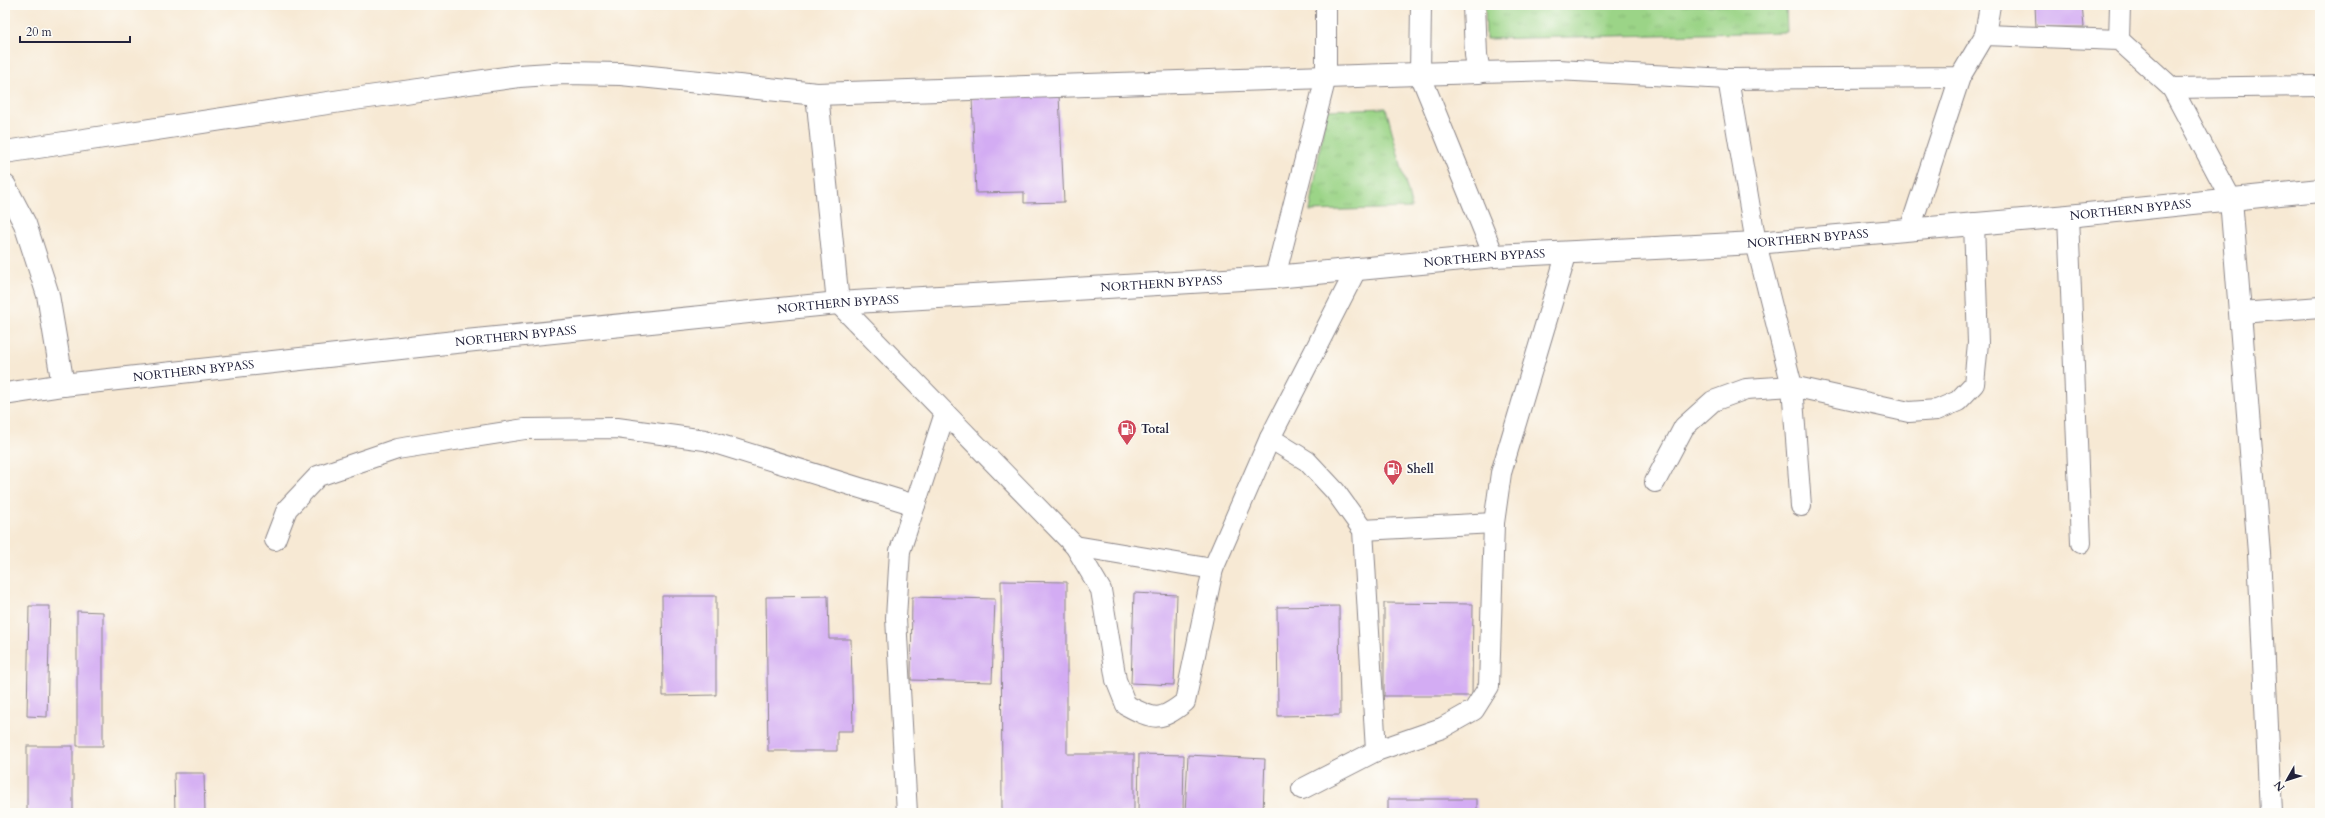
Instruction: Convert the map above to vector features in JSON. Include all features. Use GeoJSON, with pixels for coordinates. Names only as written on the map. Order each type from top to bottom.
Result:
{"type":"FeatureCollection","features":[{"type":"Feature","properties":{"kind":"street"},"geometry":{"type":"LineString","coordinates":[[5,152],[354,99],[519,76],[621,74],[817,94],[1479,72],[1476,55],[1474,5]]}},
{"type":"Feature","properties":{"kind":"street"},"geometry":{"type":"LineString","coordinates":[[817,94],[838,303]]}},
{"type":"Feature","properties":{"kind":"street"},"geometry":{"type":"LineString","coordinates":[[5,186],[25,224],[48,295],[63,385]]}},
{"type":"Feature","properties":{"kind":"street","name":"NORTHERN BYPASS"},"geometry":{"type":"LineString","coordinates":[[5,394],[63,385],[446,343],[838,303],[1275,277],[1494,256],[1756,243],[2068,216],[2320,190]]}},
{"type":"Feature","properties":{"kind":"street"},"geometry":{"type":"LineString","coordinates":[[2231,199],[2259,553],[2271,813]]}},
{"type":"Feature","properties":{"kind":"lane"},"geometry":{"type":"LineString","coordinates":[[1275,277],[1326,77],[1326,5]]}},
{"type":"Feature","properties":{"kind":"lane"},"geometry":{"type":"LineString","coordinates":[[1421,5],[1420,74],[1494,256]]}},
{"type":"Feature","properties":{"kind":"lane"},"geometry":{"type":"LineString","coordinates":[[1910,229],[1960,77],[1985,35],[1990,5]]}},
{"type":"Feature","properties":{"kind":"lane"},"geometry":{"type":"LineString","coordinates":[[2119,40],[2120,5]]}},
{"type":"Feature","properties":{"kind":"lane"},"geometry":{"type":"LineString","coordinates":[[1985,35],[2119,40],[2172,88],[2231,199]]}},
{"type":"Feature","properties":{"kind":"lane"},"geometry":{"type":"LineString","coordinates":[[1479,72],[1557,70],[1728,79],[1960,77]]}},
{"type":"Feature","properties":{"kind":"lane"},"geometry":{"type":"LineString","coordinates":[[1728,79],[1756,243],[1792,386],[1801,506]]}},
{"type":"Feature","properties":{"kind":"lane"},"geometry":{"type":"LineString","coordinates":[[2172,88],[2320,86]]}},
{"type":"Feature","properties":{"kind":"lane"},"geometry":{"type":"LineString","coordinates":[[2068,216],[2081,543]]}},
{"type":"Feature","properties":{"kind":"lane"},"geometry":{"type":"LineString","coordinates":[[1655,482],[1684,428],[1713,401],[1746,389],[1792,386],[1909,412],[1937,410],[1958,401],[1974,384],[1978,343],[1974,223]]}},
{"type":"Feature","properties":{"kind":"lane"},"geometry":{"type":"LineString","coordinates":[[1302,789],[1376,751],[1442,728],[1474,710],[1489,686],[1494,523],[1501,473],[1567,252]]}},
{"type":"Feature","properties":{"kind":"lane"},"geometry":{"type":"LineString","coordinates":[[838,303],[1075,546],[1101,590],[1116,680],[1126,705],[1149,717],[1170,714],[1185,702],[1213,568],[1270,438],[1357,268]]}},
{"type":"Feature","properties":{"kind":"lane"},"geometry":{"type":"LineString","coordinates":[[2241,313],[2320,308]]}},
{"type":"Feature","properties":{"kind":"lane"},"geometry":{"type":"LineString","coordinates":[[907,813],[896,618],[900,552],[945,413]]}},
{"type":"Feature","properties":{"kind":"lane"},"geometry":{"type":"LineString","coordinates":[[275,540],[287,509],[318,476],[397,449],[525,429],[617,428],[705,440],[915,505]]}},
{"type":"Feature","properties":{"kind":"lane"},"geometry":{"type":"LineString","coordinates":[[1270,438],[1307,461],[1335,491],[1363,530],[1376,751]]}},
{"type":"Feature","properties":{"kind":"lane"},"geometry":{"type":"LineString","coordinates":[[1363,530],[1494,523]]}},
{"type":"Feature","properties":{"kind":"lane"},"geometry":{"type":"LineString","coordinates":[[1075,546],[1213,568]]}},
{"type":"Feature","properties":{"kind":"green space"},"geometry":{"type":"Polygon","coordinates":[[[1485,5],[1786,5],[1787,32],[1486,39],[1485,5]]]}},
{"type":"Feature","properties":{"kind":"green space"},"geometry":{"type":"Polygon","coordinates":[[[1386,108],[1412,208],[1310,211],[1326,110],[1386,108]]]}},
{"type":"Feature","properties":{"kind":"building"},"geometry":{"type":"Polygon","coordinates":[[[2035,5],[2082,5],[2084,27],[2036,27],[2035,5]]]}},
{"type":"Feature","properties":{"kind":"building"},"geometry":{"type":"Polygon","coordinates":[[[1059,95],[1064,202],[1024,203],[1024,192],[976,193],[972,98],[1059,95]]]}},
{"type":"Feature","properties":{"kind":"building"},"geometry":{"type":"Polygon","coordinates":[[[1001,581],[1067,582],[1067,754],[1134,754],[1134,813],[1002,813],[1001,581]]]}},
{"type":"Feature","properties":{"kind":"building"},"geometry":{"type":"Polygon","coordinates":[[[1134,593],[1177,595],[1174,685],[1131,683],[1134,593]]]}},
{"type":"Feature","properties":{"kind":"building"},"geometry":{"type":"Polygon","coordinates":[[[662,596],[716,596],[716,695],[663,696],[662,596]]]}},
{"type":"Feature","properties":{"kind":"building"},"geometry":{"type":"Polygon","coordinates":[[[828,596],[829,639],[851,639],[853,731],[837,731],[837,751],[768,751],[766,597],[828,596]]]}},
{"type":"Feature","properties":{"kind":"building"},"geometry":{"type":"Polygon","coordinates":[[[912,597],[995,599],[992,682],[911,680],[912,597]]]}},
{"type":"Feature","properties":{"kind":"building"},"geometry":{"type":"Polygon","coordinates":[[[1384,603],[1473,604],[1472,696],[1384,696],[1384,603]]]}},
{"type":"Feature","properties":{"kind":"building"},"geometry":{"type":"Polygon","coordinates":[[[29,606],[50,606],[47,717],[27,716],[29,606]]]}},
{"type":"Feature","properties":{"kind":"building"},"geometry":{"type":"Polygon","coordinates":[[[1339,606],[1340,715],[1278,716],[1277,607],[1339,606]]]}},
{"type":"Feature","properties":{"kind":"building"},"geometry":{"type":"Polygon","coordinates":[[[77,611],[103,612],[103,746],[77,746],[77,611]]]}},
{"type":"Feature","properties":{"kind":"building"},"geometry":{"type":"Polygon","coordinates":[[[27,746],[73,746],[73,813],[27,813],[27,746]]]}},
{"type":"Feature","properties":{"kind":"building"},"geometry":{"type":"Polygon","coordinates":[[[1139,754],[1184,755],[1183,813],[1138,813],[1139,754]]]}},
{"type":"Feature","properties":{"kind":"building"},"geometry":{"type":"Polygon","coordinates":[[[1188,755],[1265,759],[1263,813],[1185,813],[1188,755]]]}},
{"type":"Feature","properties":{"kind":"building"},"geometry":{"type":"Polygon","coordinates":[[[174,773],[204,773],[205,813],[175,813],[174,773]]]}},
{"type":"Feature","properties":{"kind":"building"},"geometry":{"type":"Polygon","coordinates":[[[1388,799],[1477,799],[1477,813],[1388,813],[1388,799]]]}},
{"type":"Feature","properties":{"kind":"place","name":"Total"},"geometry":{"type":"Point","coordinates":[1127,446]}},
{"type":"Feature","properties":{"kind":"place","name":"Shell"},"geometry":{"type":"Point","coordinates":[1393,486]}}]}
